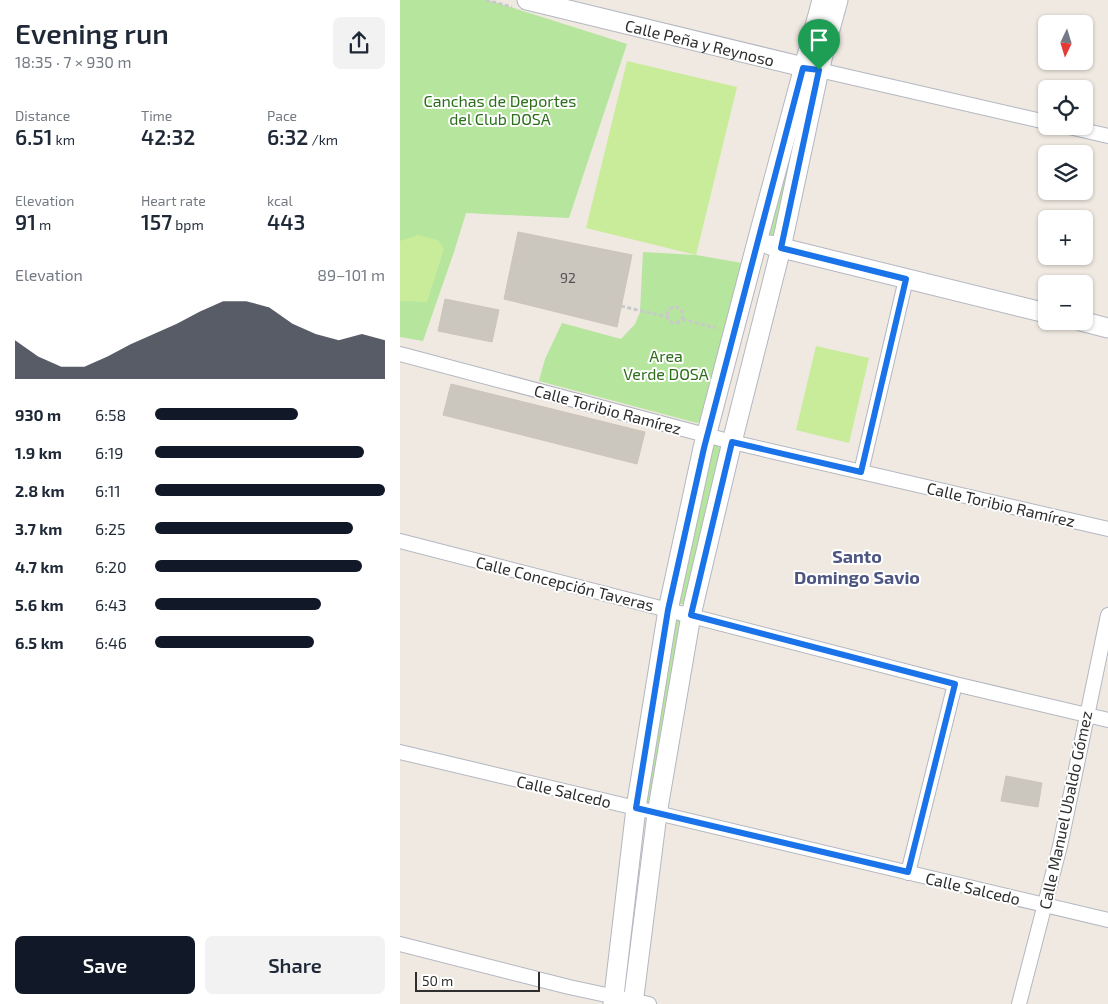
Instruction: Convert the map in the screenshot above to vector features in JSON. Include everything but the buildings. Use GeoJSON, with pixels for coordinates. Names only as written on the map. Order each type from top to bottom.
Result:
{"type":"FeatureCollection","features":[{"type":"Feature","properties":{"kind":"street"},"geometry":{"type":"LineString","coordinates":[[400,944],[613,1000],[639,1003],[656,814],[691,615],[781,248],[822,0]]}},
{"type":"Feature","properties":{"kind":"street"},"geometry":{"type":"LineString","coordinates":[[613,1000],[636,808],[668,610],[708,435],[757,242],[811,69],[838,0]]}},
{"type":"Feature","properties":{"kind":"street","name":"Calle Peña y Reynoso"},"geometry":{"type":"LineString","coordinates":[[524,4],[1038,120]]}},
{"type":"Feature","properties":{"kind":"street"},"geometry":{"type":"LineString","coordinates":[[1093,133],[1108,136]]}},
{"type":"Feature","properties":{"kind":"street"},"geometry":{"type":"LineString","coordinates":[[757,242],[1038,311]]}},
{"type":"Feature","properties":{"kind":"street"},"geometry":{"type":"LineString","coordinates":[[861,472],[906,279]]}},
{"type":"Feature","properties":{"kind":"street"},"geometry":{"type":"LineString","coordinates":[[1093,324],[1108,328]]}},
{"type":"Feature","properties":{"kind":"street","name":"Calle Toribio Ramírez"},"geometry":{"type":"LineString","coordinates":[[400,354],[732,442],[1108,529]]}},
{"type":"Feature","properties":{"kind":"street","name":"Calle Concepción Taveras"},"geometry":{"type":"LineString","coordinates":[[400,541],[955,684],[1108,720]]}},
{"type":"Feature","properties":{"kind":"street","name":"Calle Manuel Ubaldo Gómez"},"geometry":{"type":"LineString","coordinates":[[1020,1004],[1060,846],[1108,615]]}},
{"type":"Feature","properties":{"kind":"street"},"geometry":{"type":"LineString","coordinates":[[908,872],[955,684]]}},
{"type":"Feature","properties":{"kind":"street","name":"Calle Salcedo"},"geometry":{"type":"LineString","coordinates":[[400,752],[1108,920]]}},
{"type":"Feature","properties":{"kind":"path"},"geometry":{"type":"LineString","coordinates":[[486,0],[524,4]]}},
{"type":"Feature","properties":{"kind":"path"},"geometry":{"type":"LineString","coordinates":[[621,306],[667,316]]}},
{"type":"Feature","properties":{"kind":"path"},"geometry":{"type":"LineString","coordinates":[[677,307],[682,310],[684,315],[678,323],[670,322],[667,316],[669,310],[677,307]]}},
{"type":"Feature","properties":{"kind":"green space","name":"Canchas de Deportes del Club DOSA"},"geometry":{"type":"Polygon","coordinates":[[[400,0],[488,0],[627,44],[569,218],[466,213],[423,341],[400,337],[400,0]]]}},
{"type":"Feature","properties":{"kind":"green space"},"geometry":{"type":"Polygon","coordinates":[[[627,61],[737,87],[696,255],[586,228],[627,61]]]}},
{"type":"Feature","properties":{"kind":"green space"},"geometry":{"type":"Polygon","coordinates":[[[807,73],[777,241],[765,238],[807,73]]]}},
{"type":"Feature","properties":{"kind":"green space"},"geometry":{"type":"Polygon","coordinates":[[[418,235],[438,240],[444,249],[427,302],[400,301],[400,241],[418,235]]]}},
{"type":"Feature","properties":{"kind":"green space","name":"Area Verde DOSA"},"geometry":{"type":"Polygon","coordinates":[[[643,252],[696,255],[742,263],[704,419],[697,423],[539,381],[545,359],[562,323],[621,339],[635,324],[640,312],[643,252]]]}},
{"type":"Feature","properties":{"kind":"green space"},"geometry":{"type":"Polygon","coordinates":[[[816,346],[869,358],[849,443],[796,430],[816,346]]]}},
{"type":"Feature","properties":{"kind":"green space"},"geometry":{"type":"Polygon","coordinates":[[[713,444],[725,450],[686,604],[675,604],[713,444]]]}},
{"type":"Feature","properties":{"kind":"green space"},"geometry":{"type":"Polygon","coordinates":[[[671,615],[686,619],[654,809],[640,805],[671,615]]]}},
{"type":"Feature","properties":{"kind":"district","name":"Santo Domingo Savio"},"geometry":{"type":"Point","coordinates":[857,566]}},
{"type":"Feature","properties":{"kind":"route"},"geometry":{"type":"LineString","coordinates":[[803,68],[819,70],[781,248],[906,279],[861,472],[732,442],[691,615],[955,684],[908,872],[636,808],[668,610],[704,448],[803,68]]}}]}
